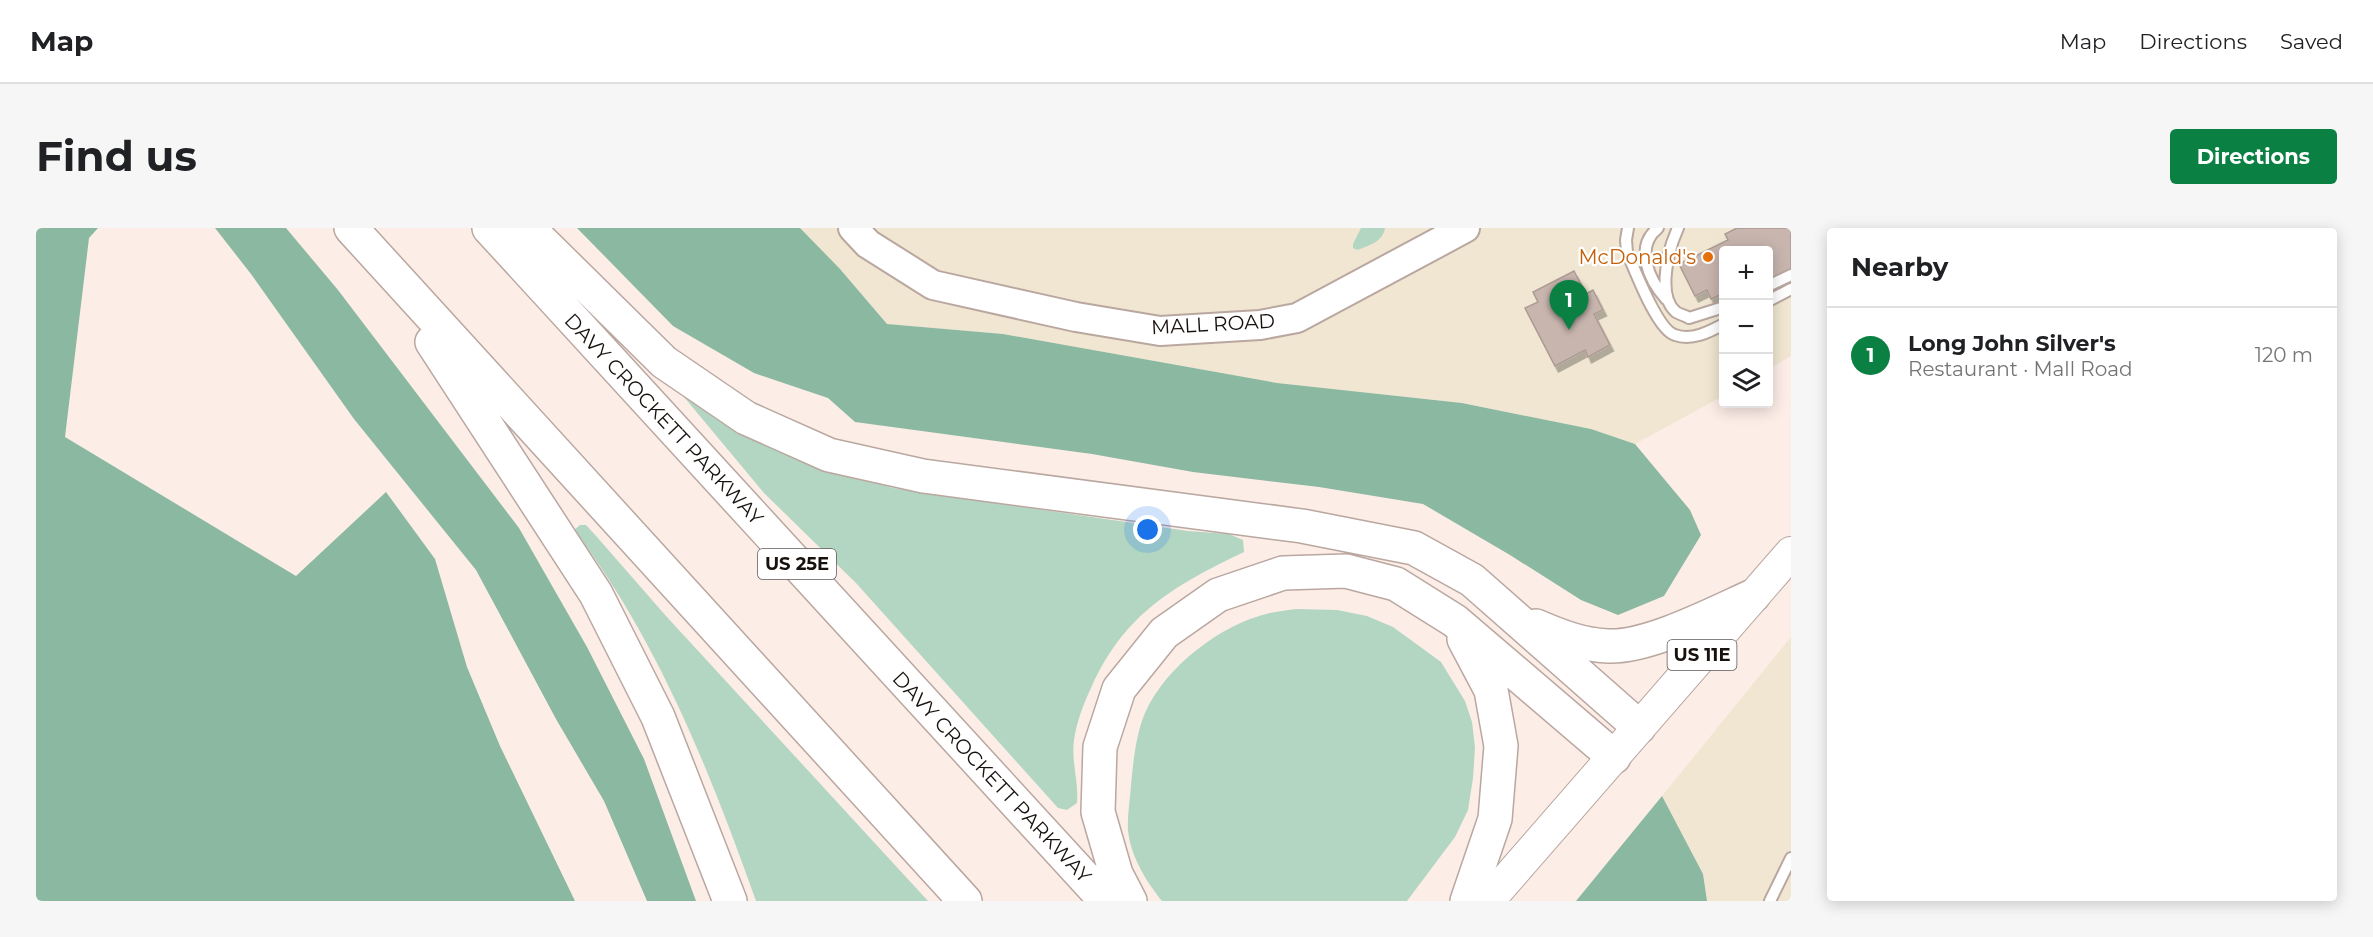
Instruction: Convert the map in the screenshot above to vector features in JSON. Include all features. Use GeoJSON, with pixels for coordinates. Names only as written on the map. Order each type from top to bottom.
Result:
{"type":"FeatureCollection","features":[{"type":"Feature","properties":{"kind":"highway"},"geometry":{"type":"LineString","coordinates":[[351,228],[965,901]]}},
{"type":"Feature","properties":{"kind":"highway","name":"DAVY CROCKETT PARKWAY"},"geometry":{"type":"LineString","coordinates":[[489,228],[1106,901]]}},
{"type":"Feature","properties":{"kind":"highway"},"geometry":{"type":"LineString","coordinates":[[528,228],[664,362],[746,417],[829,455],[923,476],[1302,526],[1414,548],[1472,580],[1639,727]]}},
{"type":"Feature","properties":{"kind":"highway"},"geometry":{"type":"LineString","coordinates":[[381,263],[596,594],[658,717],[730,901]]}},
{"type":"Feature","properties":{"kind":"highway"},"geometry":{"type":"LineString","coordinates":[[1130,901],[1116,874],[1098,812],[1100,747],[1119,689],[1164,633],[1218,595],[1283,573],[1346,571],[1396,584],[1455,621],[1614,758]]}},
{"type":"Feature","properties":{"kind":"highway"},"geometry":{"type":"LineString","coordinates":[[1514,616],[1567,639],[1609,646],[1655,639],[1753,596]]}},
{"type":"Feature","properties":{"kind":"highway"},"geometry":{"type":"LineString","coordinates":[[1455,621],[1491,690],[1502,746],[1495,819],[1467,901]]}},
{"type":"Feature","properties":{"kind":"main road","name":"US 11E"},"geometry":{"type":"LineString","coordinates":[[1488,901],[1791,553]]}},
{"type":"Feature","properties":{"kind":"street","name":"MALL ROAD"},"geometry":{"type":"LineString","coordinates":[[853,228],[868,244],[933,285],[1076,317],[1160,331],[1260,325],[1297,318],[1465,228]]}},
{"type":"Feature","properties":{"kind":"lane"},"geometry":{"type":"LineString","coordinates":[[1628,228],[1626,240],[1628,252],[1663,326],[1674,335],[1689,337],[1706,333],[1719,326]]}},
{"type":"Feature","properties":{"kind":"lane"},"geometry":{"type":"LineString","coordinates":[[1658,228],[1647,241],[1645,254],[1650,273],[1659,291],[1676,312],[1689,318],[1719,309]]}},
{"type":"Feature","properties":{"kind":"lane"},"geometry":{"type":"LineString","coordinates":[[1669,302],[1665,291],[1666,279],[1673,238],[1678,228]]}},
{"type":"Feature","properties":{"kind":"lane"},"geometry":{"type":"LineString","coordinates":[[1773,284],[1791,275]]}},
{"type":"Feature","properties":{"kind":"lane"},"geometry":{"type":"LineString","coordinates":[[1770,300],[1791,289]]}},
{"type":"Feature","properties":{"kind":"lane"},"geometry":{"type":"LineString","coordinates":[[1770,901],[1791,858]]}},
{"type":"Feature","properties":{"kind":"shaded area"},"geometry":{"type":"Polygon","coordinates":[[[655,228],[1791,228],[1791,356],[1773,367],[1773,246],[1719,246],[1719,398],[1635,444],[1591,429],[1463,403],[1277,383],[1003,334],[887,324],[840,269],[655,228]]]}},
{"type":"Feature","properties":{"kind":"shaded area"},"geometry":{"type":"Polygon","coordinates":[[[1791,637],[1791,901],[1707,901],[1703,874],[1662,796],[1791,637]]]}},
{"type":"Feature","properties":{"kind":"green space"},"geometry":{"type":"Polygon","coordinates":[[[36,228],[98,228],[89,238],[65,437],[296,576],[386,492],[435,559],[467,667],[500,746],[575,901],[36,901],[36,228]]]}},
{"type":"Feature","properties":{"kind":"green space"},"geometry":{"type":"Polygon","coordinates":[[[215,228],[286,228],[338,290],[519,528],[587,647],[644,759],[696,901],[647,901],[604,801],[556,719],[476,570],[354,419],[251,274],[215,228]]]}},
{"type":"Feature","properties":{"kind":"green space"},"geometry":{"type":"Polygon","coordinates":[[[577,228],[800,228],[840,269],[887,324],[1003,334],[1277,383],[1462,403],[1591,429],[1635,444],[1690,510],[1701,535],[1664,596],[1618,615],[1581,600],[1423,504],[1319,487],[1193,472],[1092,454],[855,422],[828,398],[754,373],[673,326],[577,228]]]}},
{"type":"Feature","properties":{"kind":"green space"},"geometry":{"type":"Polygon","coordinates":[[[1361,228],[1385,228],[1378,240],[1358,250],[1353,248],[1353,244],[1361,228]]]}},
{"type":"Feature","properties":{"kind":"green space"},"geometry":{"type":"Polygon","coordinates":[[[679,391],[832,470],[893,488],[1188,531],[1229,534],[1243,540],[1244,552],[1173,590],[1135,621],[1119,640],[1104,662],[1091,688],[1077,726],[1073,748],[1077,803],[1067,810],[1058,808],[856,583],[764,493],[679,391]]]}},
{"type":"Feature","properties":{"kind":"green space"},"geometry":{"type":"Polygon","coordinates":[[[580,525],[586,525],[666,616],[928,901],[756,901],[720,804],[679,708],[631,616],[604,572],[574,530],[580,525]]]}},
{"type":"Feature","properties":{"kind":"green space"},"geometry":{"type":"Polygon","coordinates":[[[1297,609],[1337,610],[1367,616],[1393,627],[1441,662],[1465,701],[1472,722],[1475,747],[1468,810],[1455,837],[1407,901],[1162,901],[1140,868],[1132,850],[1128,831],[1134,758],[1145,713],[1154,696],[1180,664],[1214,637],[1251,619],[1270,613],[1297,609]]]}},
{"type":"Feature","properties":{"kind":"green space"},"geometry":{"type":"Polygon","coordinates":[[[1662,796],[1703,874],[1707,901],[1576,901],[1662,796]]]}},
{"type":"Feature","properties":{"kind":"building","name":"McDonald's"},"geometry":{"type":"Polygon","coordinates":[[[1737,228],[1791,228],[1791,270],[1773,279],[1773,246],[1719,246],[1719,295],[1711,299],[1707,290],[1695,296],[1679,264],[1728,240],[1725,234],[1737,228]]]}},
{"type":"Feature","properties":{"kind":"building"},"geometry":{"type":"Polygon","coordinates":[[[1574,271],[1586,294],[1593,290],[1603,310],[1594,314],[1610,345],[1588,357],[1585,350],[1555,366],[1525,308],[1538,302],[1533,292],[1574,271]]]}},
{"type":"Feature","properties":{"kind":"place","name":"McDonald's"},"geometry":{"type":"Point","coordinates":[1708,257]}},
{"type":"Feature","properties":{"kind":"place","name":"Long John Silver's"},"geometry":{"type":"Point","coordinates":[1569,330]}}]}
